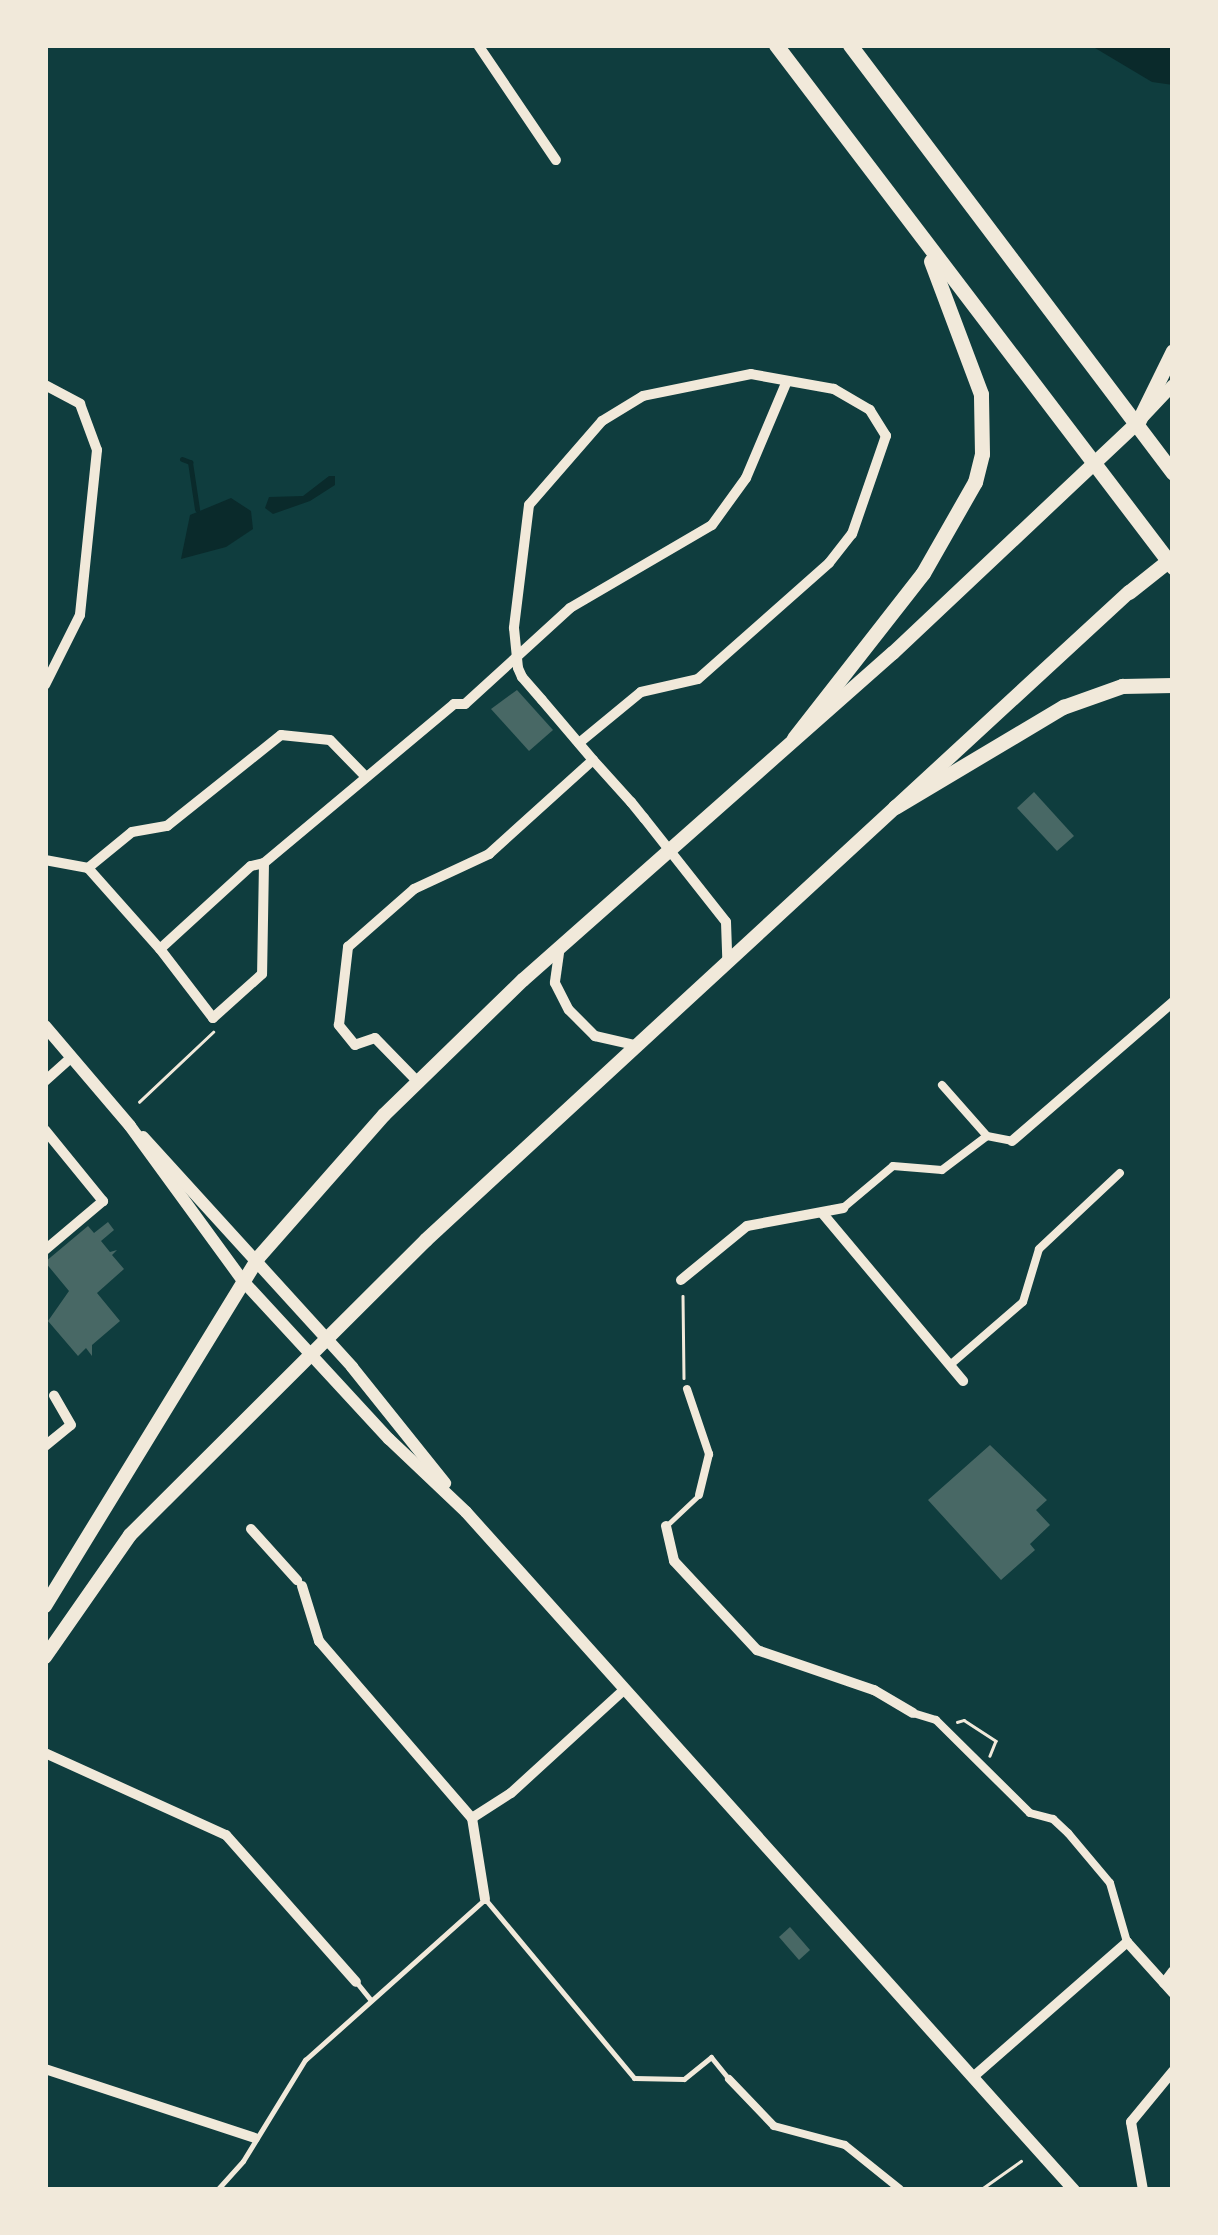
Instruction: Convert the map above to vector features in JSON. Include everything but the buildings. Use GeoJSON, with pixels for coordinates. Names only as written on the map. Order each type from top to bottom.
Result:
{"type":"FeatureCollection","features":[{"type":"Feature","properties":{"kind":"main road"},"geometry":{"type":"LineString","coordinates":[[776,45],[1037,396],[1173,567]]}},
{"type":"Feature","properties":{"kind":"main road"},"geometry":{"type":"LineString","coordinates":[[850,45],[1173,473]]}},
{"type":"Feature","properties":{"kind":"main road"},"geometry":{"type":"LineString","coordinates":[[794,738],[937,553],[982,454],[975,371],[924,243]]}},
{"type":"Feature","properties":{"kind":"main road"},"geometry":{"type":"LineString","coordinates":[[45,1606],[258,1258],[417,1081],[976,578],[1138,422],[1173,351]]}},
{"type":"Feature","properties":{"kind":"main road"},"geometry":{"type":"LineString","coordinates":[[45,1657],[130,1535],[328,1340],[634,1044],[1173,554]]}},
{"type":"Feature","properties":{"kind":"main road"},"geometry":{"type":"LineString","coordinates":[[895,807],[1063,707],[1122,686],[1173,685]]}},
{"type":"Feature","properties":{"kind":"street"},"geometry":{"type":"LineString","coordinates":[[478,45],[556,160]]}},
{"type":"Feature","properties":{"kind":"street"},"geometry":{"type":"LineString","coordinates":[[579,744],[641,692],[698,679],[850,538],[886,436],[856,400],[751,374],[712,378],[643,396],[602,420],[529,505],[516,660],[522,678],[726,922],[727,960]]}},
{"type":"Feature","properties":{"kind":"street"},"geometry":{"type":"LineString","coordinates":[[160,949],[251,866],[264,863],[516,660],[570,608],[712,525],[750,471],[787,382]]}},
{"type":"Feature","properties":{"kind":"street"},"geometry":{"type":"LineString","coordinates":[[1138,422],[1173,384]]}},
{"type":"Feature","properties":{"kind":"street"},"geometry":{"type":"LineString","coordinates":[[45,385],[80,404],[98,450],[80,615],[45,685]]}},
{"type":"Feature","properties":{"kind":"street"},"geometry":{"type":"LineString","coordinates":[[88,868],[132,832],[167,826],[273,737],[330,740],[366,777]]}},
{"type":"Feature","properties":{"kind":"street"},"geometry":{"type":"LineString","coordinates":[[417,1081],[376,1038],[355,1046],[339,1025],[348,948],[414,890],[489,854],[593,760]]}},
{"type":"Feature","properties":{"kind":"street"},"geometry":{"type":"LineString","coordinates":[[45,860],[88,868],[160,949],[213,1018],[262,974],[264,863]]}},
{"type":"Feature","properties":{"kind":"street"},"geometry":{"type":"LineString","coordinates":[[559,952],[555,983],[569,1010],[595,1036],[634,1044]]}},
{"type":"Feature","properties":{"kind":"street"},"geometry":{"type":"LineString","coordinates":[[942,1086],[987,1136],[1012,1141],[1173,1002]]}},
{"type":"Feature","properties":{"kind":"street"},"geometry":{"type":"LineString","coordinates":[[45,1026],[130,1126],[243,1281],[311,1357],[466,1512],[1074,2190]]}},
{"type":"Feature","properties":{"kind":"street"},"geometry":{"type":"LineString","coordinates":[[45,1080],[72,1058]]}},
{"type":"Feature","properties":{"kind":"street"},"geometry":{"type":"LineString","coordinates":[[130,1126],[171,1161],[258,1258],[466,1512]]}},
{"type":"Feature","properties":{"kind":"street"},"geometry":{"type":"LineString","coordinates":[[45,1130],[103,1201],[45,1250]]}},
{"type":"Feature","properties":{"kind":"street"},"geometry":{"type":"LineString","coordinates":[[682,1285],[747,1226],[843,1208],[894,1166],[942,1170],[987,1136]]}},
{"type":"Feature","properties":{"kind":"street"},"geometry":{"type":"LineString","coordinates":[[950,1365],[1023,1302],[1039,1249],[1120,1173]]}},
{"type":"Feature","properties":{"kind":"street"},"geometry":{"type":"LineString","coordinates":[[823,1214],[963,1381]]}},
{"type":"Feature","properties":{"kind":"street"},"geometry":{"type":"LineString","coordinates":[[687,1389],[709,1454],[700,1495]]}},
{"type":"Feature","properties":{"kind":"street"},"geometry":{"type":"LineString","coordinates":[[45,1446],[71,1426],[54,1396]]}},
{"type":"Feature","properties":{"kind":"street"},"geometry":{"type":"LineString","coordinates":[[666,1526],[674,1561],[756,1650],[874,1690],[913,1713],[936,1720],[1030,1813],[1058,1822],[1104,1874],[1127,1942],[1173,1993]]}},
{"type":"Feature","properties":{"kind":"street"},"geometry":{"type":"LineString","coordinates":[[251,1528],[300,1583],[318,1641],[472,1818],[485,1899]]}},
{"type":"Feature","properties":{"kind":"street"},"geometry":{"type":"LineString","coordinates":[[472,1818],[499,1803],[626,1689]]}},
{"type":"Feature","properties":{"kind":"street"},"geometry":{"type":"LineString","coordinates":[[45,1754],[231,1839],[356,1982]]}},
{"type":"Feature","properties":{"kind":"street"},"geometry":{"type":"LineString","coordinates":[[973,2077],[1127,1942]]}},
{"type":"Feature","properties":{"kind":"street"},"geometry":{"type":"LineString","coordinates":[[1164,1983],[1173,1971]]}},
{"type":"Feature","properties":{"kind":"street"},"geometry":{"type":"LineString","coordinates":[[45,2068],[255,2138]]}},
{"type":"Feature","properties":{"kind":"street"},"geometry":{"type":"LineString","coordinates":[[1143,2190],[1130,2122],[1173,2070]]}},
{"type":"Feature","properties":{"kind":"street"},"geometry":{"type":"LineString","coordinates":[[729,2079],[774,2126],[846,2145],[901,2190]]}},
{"type":"Feature","properties":{"kind":"lane"},"geometry":{"type":"LineString","coordinates":[[666,1526],[700,1495]]}},
{"type":"Feature","properties":{"kind":"lane"},"geometry":{"type":"LineString","coordinates":[[217,2190],[305,2060],[485,1899],[634,2078],[684,2078],[711,2058],[729,2079]]}},
{"type":"Feature","properties":{"kind":"lane"},"geometry":{"type":"LineString","coordinates":[[356,1982],[371,2000]]}},
{"type":"Feature","properties":{"kind":"path"},"geometry":{"type":"LineString","coordinates":[[139,1102],[213,1036],[213,1018]]}},
{"type":"Feature","properties":{"kind":"path"},"geometry":{"type":"LineString","coordinates":[[682,1285],[687,1389]]}},
{"type":"Feature","properties":{"kind":"path"},"geometry":{"type":"LineString","coordinates":[[936,1720],[964,1720],[996,1741],[988,1769]]}},
{"type":"Feature","properties":{"kind":"path"},"geometry":{"type":"LineString","coordinates":[[980,2190],[1020,2161]]}},
{"type":"Feature","properties":{"kind":"water"},"geometry":{"type":"Polygon","coordinates":[[[1090,45],[1173,45],[1173,85],[1152,82],[1090,45]]]}},
{"type":"Feature","properties":{"kind":"water"},"geometry":{"type":"Polygon","coordinates":[[[329,476],[335,476],[335,485],[310,501],[273,514],[265,508],[269,497],[303,496],[329,476]]]}},
{"type":"Feature","properties":{"kind":"water"},"geometry":{"type":"Polygon","coordinates":[[[231,498],[251,511],[253,529],[226,547],[181,559],[190,515],[231,498]]]}},
{"type":"Feature","properties":{"kind":"waterway"},"geometry":{"type":"LineString","coordinates":[[182,459],[190,462],[197,509]]}}]}
